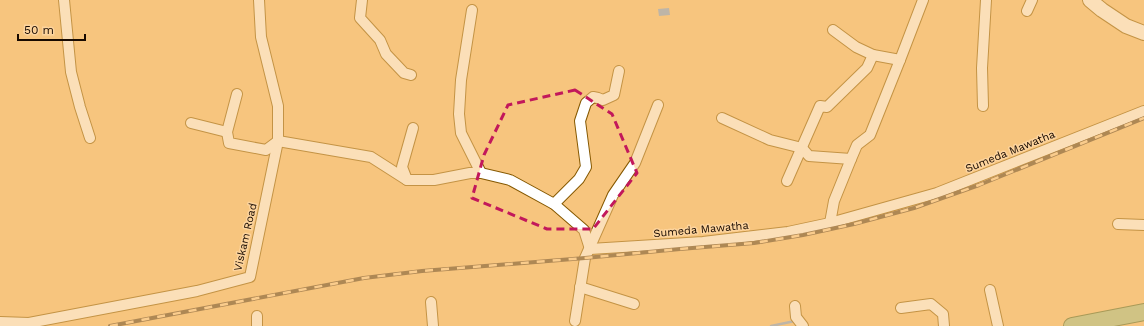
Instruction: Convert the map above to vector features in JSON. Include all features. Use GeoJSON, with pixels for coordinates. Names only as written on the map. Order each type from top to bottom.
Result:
{"type":"FeatureCollection","features":[{"type":"Feature","properties":{"kind":"main road"},"geometry":{"type":"LineString","coordinates":[[1072,326],[1144,312]]}},
{"type":"Feature","properties":{"kind":"street"},"geometry":{"type":"LineString","coordinates":[[64,0],[71,72],[90,138]]}},
{"type":"Feature","properties":{"kind":"street","name":"Viskam Road"},"geometry":{"type":"LineString","coordinates":[[0,322],[29,323],[197,291],[250,277],[278,141],[278,106],[261,36],[259,0]]}},
{"type":"Feature","properties":{"kind":"street"},"geometry":{"type":"LineString","coordinates":[[362,0],[360,18],[380,40],[386,54],[404,73],[411,75]]}},
{"type":"Feature","properties":{"kind":"street"},"geometry":{"type":"LineString","coordinates":[[830,223],[834,201],[851,159],[857,145],[870,135],[923,0]]}},
{"type":"Feature","properties":{"kind":"street"},"geometry":{"type":"LineString","coordinates":[[983,106],[982,68],[986,0]]}},
{"type":"Feature","properties":{"kind":"street"},"geometry":{"type":"LineString","coordinates":[[1027,11],[1032,0]]}},
{"type":"Feature","properties":{"kind":"street"},"geometry":{"type":"LineString","coordinates":[[1090,0],[1126,26],[1144,33]]}},
{"type":"Feature","properties":{"kind":"street"},"geometry":{"type":"LineString","coordinates":[[472,10],[461,80],[459,114],[461,133],[481,172]]}},
{"type":"Feature","properties":{"kind":"street"},"geometry":{"type":"LineString","coordinates":[[833,30],[856,47],[873,55],[900,60]]}},
{"type":"Feature","properties":{"kind":"street"},"geometry":{"type":"LineString","coordinates":[[787,181],[820,106],[827,107],[839,96],[867,68],[873,55]]}},
{"type":"Feature","properties":{"kind":"street"},"geometry":{"type":"LineString","coordinates":[[554,204],[579,179],[586,166],[580,121],[586,103],[593,97],[603,100],[614,94],[619,71]]}},
{"type":"Feature","properties":{"kind":"street"},"geometry":{"type":"LineString","coordinates":[[237,94],[227,132],[229,143],[266,150],[278,141],[371,157],[407,180],[434,180],[481,172],[510,180],[554,204],[584,230],[590,249]]}},
{"type":"Feature","properties":{"kind":"street"},"geometry":{"type":"LineString","coordinates":[[575,321],[585,258],[613,195],[635,163],[658,105]]}},
{"type":"Feature","properties":{"kind":"street","name":"Sumeda Mawatha"},"geometry":{"type":"LineString","coordinates":[[590,249],[702,242],[788,232],[830,223],[937,193],[1144,111]]}},
{"type":"Feature","properties":{"kind":"street"},"geometry":{"type":"LineString","coordinates":[[722,118],[770,140],[802,148],[809,156],[851,159]]}},
{"type":"Feature","properties":{"kind":"street"},"geometry":{"type":"LineString","coordinates":[[191,123],[227,132]]}},
{"type":"Feature","properties":{"kind":"street"},"geometry":{"type":"LineString","coordinates":[[407,180],[402,167],[413,128]]}},
{"type":"Feature","properties":{"kind":"street"},"geometry":{"type":"LineString","coordinates":[[1118,224],[1144,225]]}},
{"type":"Feature","properties":{"kind":"street"},"geometry":{"type":"LineString","coordinates":[[580,287],[634,304]]}},
{"type":"Feature","properties":{"kind":"street"},"geometry":{"type":"LineString","coordinates":[[990,290],[998,326]]}},
{"type":"Feature","properties":{"kind":"street"},"geometry":{"type":"LineString","coordinates":[[431,302],[433,326]]}},
{"type":"Feature","properties":{"kind":"street"},"geometry":{"type":"LineString","coordinates":[[901,308],[931,304],[943,314],[944,326]]}},
{"type":"Feature","properties":{"kind":"street"},"geometry":{"type":"LineString","coordinates":[[795,306],[799,322]]}},
{"type":"Feature","properties":{"kind":"highlighted area"},"geometry":{"type":"Polygon","coordinates":[[[575,90],[612,114],[637,173],[593,229],[547,229],[472,198],[484,155],[508,105],[575,90]]]}},
{"type":"Feature","properties":{"kind":"water"},"geometry":{"type":"Polygon","coordinates":[[[669,8],[670,15],[659,16],[658,9],[669,8]]]}},
{"type":"Feature","properties":{"kind":"waterway"},"geometry":{"type":"LineString","coordinates":[[771,326],[795,321]]}},
{"type":"Feature","properties":{"kind":"railway"},"geometry":{"type":"LineString","coordinates":[[110,326],[364,278],[422,271],[754,243],[803,235],[854,224],[914,208],[979,185],[1144,118]]}}]}
